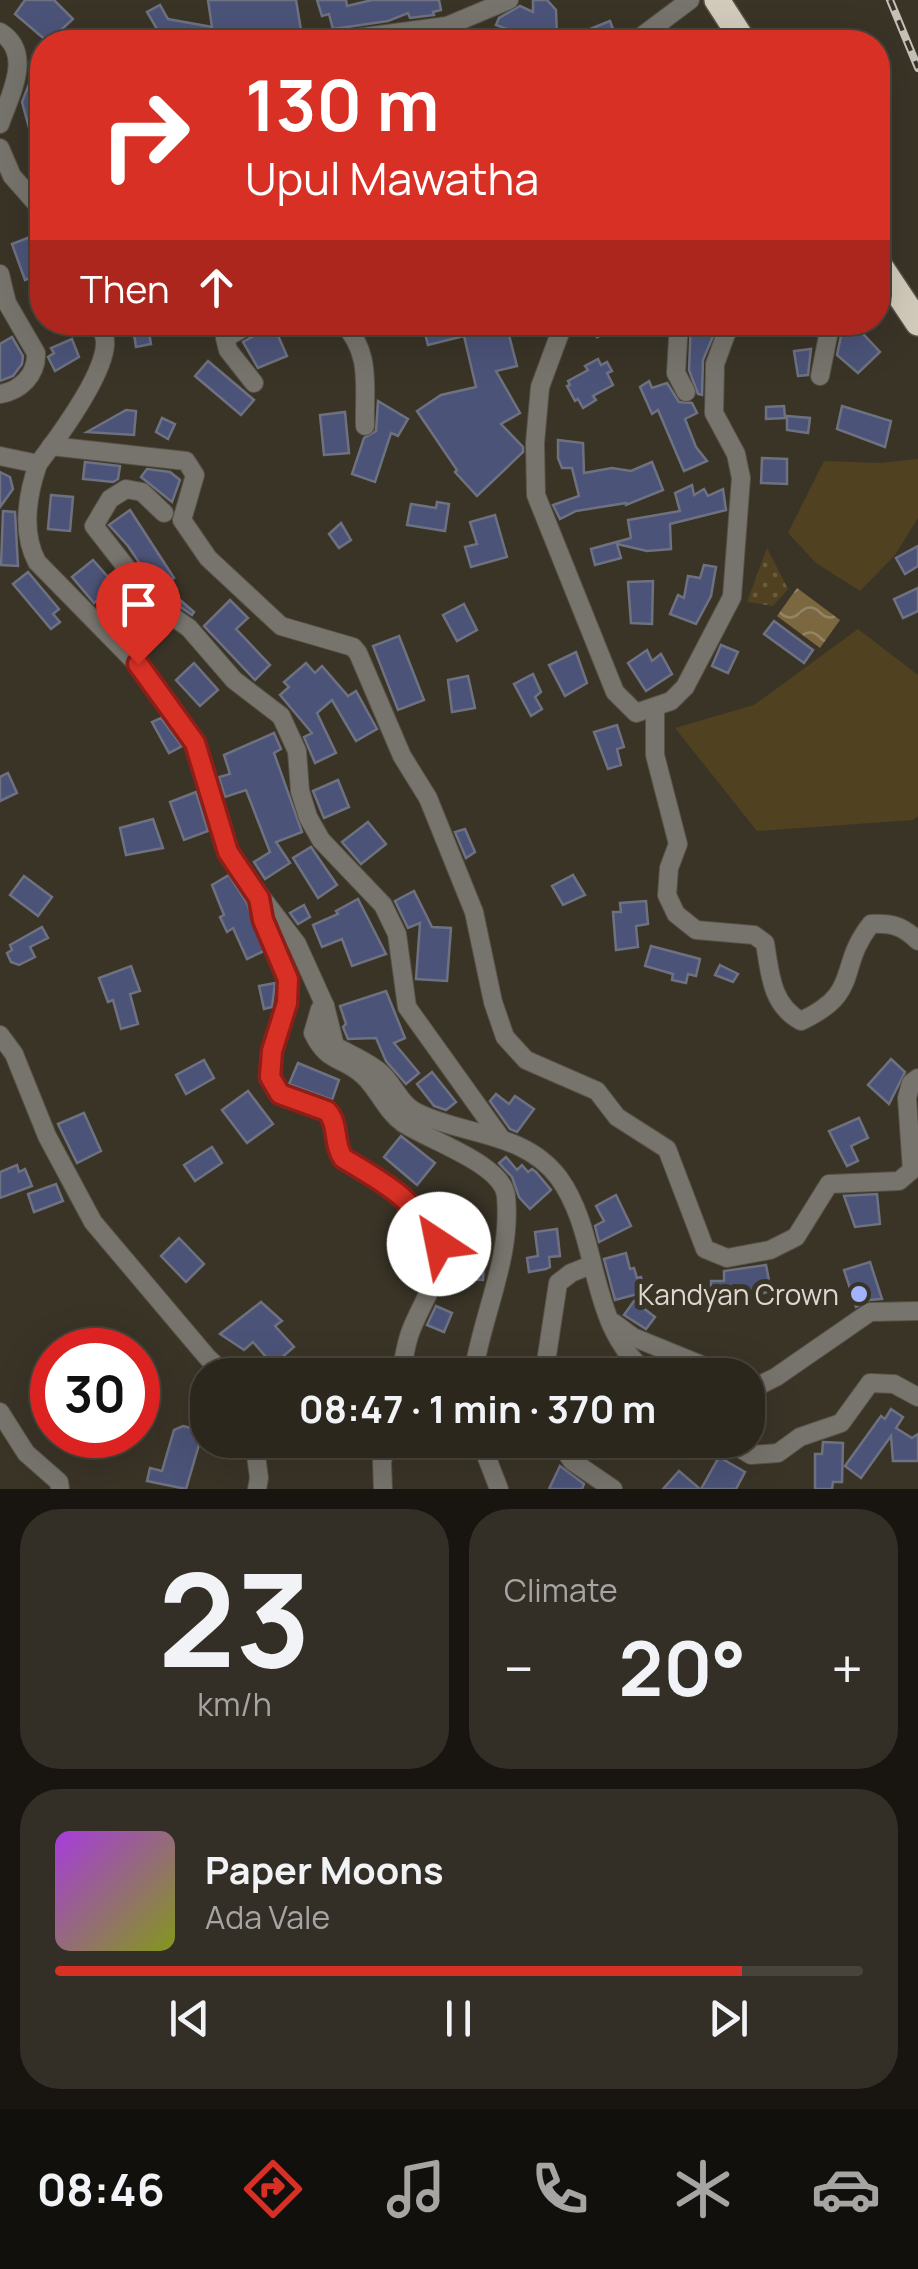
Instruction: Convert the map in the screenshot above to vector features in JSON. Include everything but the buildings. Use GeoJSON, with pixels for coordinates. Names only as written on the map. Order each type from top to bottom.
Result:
{"type":"FeatureCollection","features":[{"type":"Feature","properties":{"kind":"highway"},"geometry":{"type":"LineString","coordinates":[[716,0],[736,30]]}},
{"type":"Feature","properties":{"kind":"highway"},"geometry":{"type":"LineString","coordinates":[[890,288],[918,323]]}},
{"type":"Feature","properties":{"kind":"street"},"geometry":{"type":"LineString","coordinates":[[418,30],[448,26],[509,0]]}},
{"type":"Feature","properties":{"kind":"street"},"geometry":{"type":"LineString","coordinates":[[650,30],[690,0]]}},
{"type":"Feature","properties":{"kind":"street"},"geometry":{"type":"LineString","coordinates":[[0,32],[18,51],[19,66],[0,124]]}},
{"type":"Feature","properties":{"kind":"street"},"geometry":{"type":"LineString","coordinates":[[0,148],[12,176],[30,196]]}},
{"type":"Feature","properties":{"kind":"street"},"geometry":{"type":"LineString","coordinates":[[0,274],[6,303],[36,353],[37,362],[30,378],[6,395],[0,394]]}},
{"type":"Feature","properties":{"kind":"street"},"geometry":{"type":"LineString","coordinates":[[104,335],[102,361],[63,432],[38,464],[32,482],[26,532],[37,562],[138,664],[195,743],[228,852],[297,944],[325,1006],[335,1046],[380,1072],[410,1109],[434,1121],[500,1138],[530,1152],[557,1176],[574,1204],[605,1317],[631,1358]]}},
{"type":"Feature","properties":{"kind":"street"},"geometry":{"type":"LineString","coordinates":[[230,335],[225,338],[228,350],[254,383]]}},
{"type":"Feature","properties":{"kind":"street"},"geometry":{"type":"LineString","coordinates":[[354,335],[364,352],[365,426]]}},
{"type":"Feature","properties":{"kind":"street"},"geometry":{"type":"LineString","coordinates":[[559,335],[540,387],[536,495],[615,692],[636,712],[671,701],[685,686],[732,596],[742,478],[736,454],[714,413],[716,364],[726,335]]}},
{"type":"Feature","properties":{"kind":"street"},"geometry":{"type":"LineString","coordinates":[[679,335],[676,373],[686,392]]}},
{"type":"Feature","properties":{"kind":"street"},"geometry":{"type":"LineString","coordinates":[[820,376],[828,335]]}},
{"type":"Feature","properties":{"kind":"street"},"geometry":{"type":"LineString","coordinates":[[51,446],[186,461],[196,475],[182,520],[208,558],[281,626],[352,647],[358,653],[402,756],[428,798],[474,912],[492,1002],[505,1038],[526,1060],[597,1091],[616,1117],[667,1149],[706,1248],[727,1258],[770,1250],[796,1237],[829,1184],[899,1182],[912,1170],[907,1098],[911,1083],[918,1078]]}},
{"type":"Feature","properties":{"kind":"street"},"geometry":{"type":"LineString","coordinates":[[0,456],[38,464]]}},
{"type":"Feature","properties":{"kind":"street"},"geometry":{"type":"LineString","coordinates":[[164,513],[142,492],[126,489],[110,498],[94,526],[142,595],[189,628],[234,680],[281,716],[297,751],[300,791],[308,817],[321,840],[384,905],[396,934],[406,1007],[500,1138]]}},
{"type":"Feature","properties":{"kind":"street"},"geometry":{"type":"LineString","coordinates":[[655,708],[655,754],[678,844],[669,868],[666,895],[676,914],[696,930],[754,935],[765,943],[775,996],[790,1015],[801,1021],[827,1009],[841,994],[859,939],[872,924],[891,924],[908,930],[918,941]]}},
{"type":"Feature","properties":{"kind":"street"},"geometry":{"type":"LineString","coordinates":[[259,898],[263,920],[288,979],[287,1003],[272,1051],[270,1077],[280,1094],[327,1111],[332,1116],[337,1150],[343,1158],[399,1192],[422,1214],[439,1244],[438,1268],[409,1336],[404,1358]]}},
{"type":"Feature","properties":{"kind":"street"},"geometry":{"type":"LineString","coordinates":[[325,1006],[320,1009],[313,1033],[322,1052],[363,1076],[400,1121],[480,1164],[506,1190],[507,1220],[500,1278],[477,1358]]}},
{"type":"Feature","properties":{"kind":"street"},"geometry":{"type":"LineString","coordinates":[[0,1035],[14,1054],[47,1136],[93,1222],[208,1358]]}},
{"type":"Feature","properties":{"kind":"street"},"geometry":{"type":"LineString","coordinates":[[547,1358],[558,1284],[591,1266]]}},
{"type":"Feature","properties":{"kind":"street"},"geometry":{"type":"LineString","coordinates":[[765,1383],[870,1312],[918,1311]]}},
{"type":"Feature","properties":{"kind":"street"},"geometry":{"type":"LineString","coordinates":[[605,1317],[633,1337],[684,1358]]}},
{"type":"Feature","properties":{"kind":"street"},"geometry":{"type":"LineString","coordinates":[[765,1453],[778,1452],[800,1437],[841,1424],[870,1383],[894,1384],[918,1397]]}},
{"type":"Feature","properties":{"kind":"street"},"geometry":{"type":"LineString","coordinates":[[0,1412],[26,1453],[58,1482],[60,1489]]}},
{"type":"Feature","properties":{"kind":"street"},"geometry":{"type":"LineString","coordinates":[[256,1458],[257,1489]]}},
{"type":"Feature","properties":{"kind":"street"},"geometry":{"type":"LineString","coordinates":[[383,1458],[383,1489]]}},
{"type":"Feature","properties":{"kind":"street"},"geometry":{"type":"LineString","coordinates":[[487,1458],[499,1489]]}},
{"type":"Feature","properties":{"kind":"street"},"geometry":{"type":"LineString","coordinates":[[569,1458],[614,1489]]}},
{"type":"Feature","properties":{"kind":"shaded area"},"geometry":{"type":"Polygon","coordinates":[[[918,459],[918,518],[895,555],[860,591],[816,563],[788,533],[824,461],[880,463],[918,459]]]}},
{"type":"Feature","properties":{"kind":"shaded area"},"geometry":{"type":"Polygon","coordinates":[[[767,548],[788,589],[773,606],[747,602],[767,548]]]}},
{"type":"Feature","properties":{"kind":"shaded area"},"geometry":{"type":"Polygon","coordinates":[[[858,629],[918,675],[918,816],[913,820],[757,831],[675,728],[754,705],[858,629]]]}},
{"type":"Feature","properties":{"kind":"water"},"geometry":{"type":"Polygon","coordinates":[[[797,588],[840,620],[820,648],[777,616],[797,588]]]}},
{"type":"Feature","properties":{"kind":"railway"},"geometry":{"type":"LineString","coordinates":[[890,0],[918,68]]}},
{"type":"Feature","properties":{"kind":"place","name":"Kandyan Crown"},"geometry":{"type":"Point","coordinates":[859,1294]}},
{"type":"Feature","properties":{"kind":"route"},"geometry":{"type":"LineString","coordinates":[[138,664],[195,743],[228,852],[259,898],[263,920],[288,979],[287,1003],[272,1051],[270,1077],[280,1094],[327,1111],[332,1116],[337,1150],[343,1158],[399,1192],[422,1214],[439,1244]]}}]}
